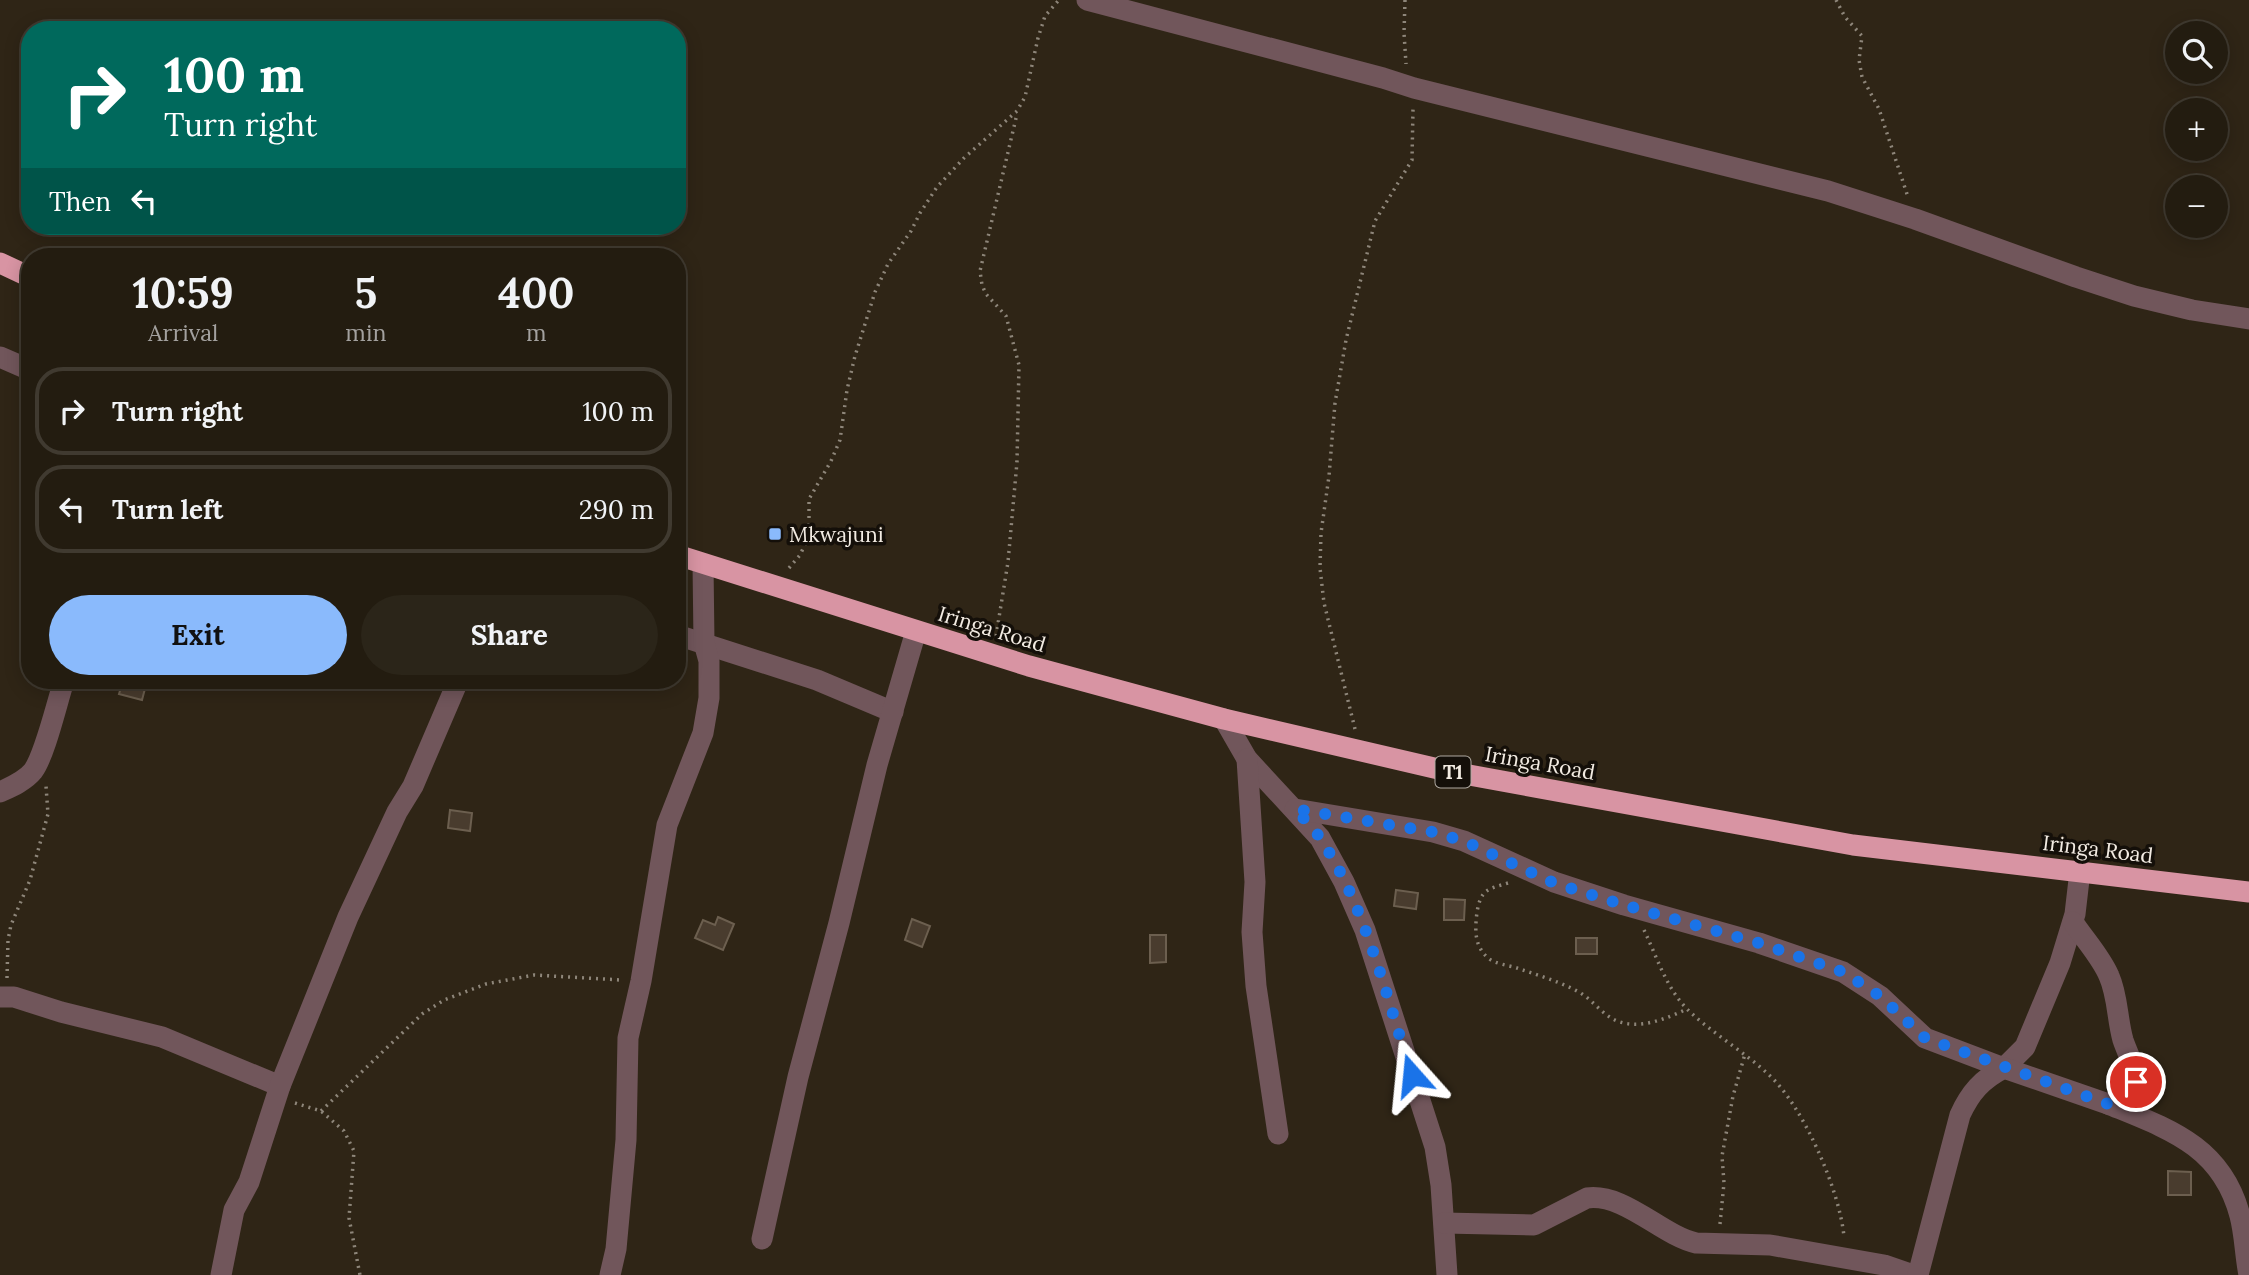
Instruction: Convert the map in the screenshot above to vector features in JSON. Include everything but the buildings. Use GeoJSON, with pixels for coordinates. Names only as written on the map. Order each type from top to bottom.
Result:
{"type":"FeatureCollection","features":[{"type":"Feature","properties":{"kind":"highway"},"geometry":{"type":"LineString","coordinates":[[0,263],[21,273]]}},
{"type":"Feature","properties":{"kind":"highway","name":"Iringa Road"},"geometry":{"type":"LineString","coordinates":[[686,558],[993,655],[1224,719],[1358,748],[1447,771],[1853,845],[2249,892]]}},
{"type":"Feature","properties":{"kind":"street"},"geometry":{"type":"LineString","coordinates":[[1087,0],[1414,88],[1828,191],[2134,296],[2192,310],[2249,319]]}},
{"type":"Feature","properties":{"kind":"street"},"geometry":{"type":"LineString","coordinates":[[0,358],[21,366]]}},
{"type":"Feature","properties":{"kind":"street"},"geometry":{"type":"LineString","coordinates":[[610,1275],[616,1249],[626,1140],[628,1038],[641,981],[667,825],[703,733],[709,698],[709,661],[704,643],[703,564]]}},
{"type":"Feature","properties":{"kind":"street"},"geometry":{"type":"LineString","coordinates":[[762,1239],[798,1077],[877,765],[916,631]]}},
{"type":"Feature","properties":{"kind":"street"},"geometry":{"type":"LineString","coordinates":[[686,638],[817,680],[893,712]]}},
{"type":"Feature","properties":{"kind":"street"},"geometry":{"type":"LineString","coordinates":[[0,792],[15,786],[33,771],[61,689]]}},
{"type":"Feature","properties":{"kind":"street"},"geometry":{"type":"LineString","coordinates":[[221,1275],[234,1210],[258,1158],[279,1092],[348,917],[397,812],[413,786],[455,689]]}},
{"type":"Feature","properties":{"kind":"street"},"geometry":{"type":"LineString","coordinates":[[1224,719],[1247,759],[1320,838],[1365,930],[1435,1147],[1447,1275]]}},
{"type":"Feature","properties":{"kind":"street"},"geometry":{"type":"LineString","coordinates":[[1247,759],[1255,882],[1252,932],[1256,986],[1278,1134]]}},
{"type":"Feature","properties":{"kind":"street"},"geometry":{"type":"LineString","coordinates":[[1295,809],[1433,832],[1464,841],[1529,872],[1624,905],[1759,943],[1843,972],[1880,996],[1925,1038],[2108,1104],[2177,1133],[2196,1146],[2222,1172],[2235,1196],[2249,1275]]}},
{"type":"Feature","properties":{"kind":"street"},"geometry":{"type":"LineString","coordinates":[[1444,1223],[1534,1225],[1587,1198],[1597,1197],[1654,1221],[1687,1241],[1770,1245],[1885,1265],[1915,1275],[1960,1115],[1968,1097],[1982,1082],[2004,1068],[2025,1047],[2060,962],[2073,922],[2080,871]]}},
{"type":"Feature","properties":{"kind":"street"},"geometry":{"type":"LineString","coordinates":[[2073,922],[2109,976],[2116,995],[2123,1038],[2135,1070],[2136,1082],[2132,1091],[2108,1104]]}},
{"type":"Feature","properties":{"kind":"street"},"geometry":{"type":"LineString","coordinates":[[1,997],[14,997],[162,1037],[279,1092]]}},
{"type":"Feature","properties":{"kind":"path"},"geometry":{"type":"LineString","coordinates":[[771,586],[794,563],[809,536],[808,499],[841,440],[847,390],[855,356],[875,292],[888,264],[937,187],[1017,111],[1026,97],[1045,16],[1059,0]]}},
{"type":"Feature","properties":{"kind":"path"},"geometry":{"type":"LineString","coordinates":[[1358,748],[1343,672],[1324,603],[1320,568],[1321,533],[1335,403],[1346,340],[1375,221],[1412,160],[1414,88],[1406,67],[1405,0]]}},
{"type":"Feature","properties":{"kind":"path"},"geometry":{"type":"LineString","coordinates":[[1836,0],[1845,17],[1862,36],[1859,60],[1862,77],[1879,109],[1916,219]]}},
{"type":"Feature","properties":{"kind":"path"},"geometry":{"type":"LineString","coordinates":[[993,655],[1008,562],[1017,462],[1019,373],[1013,337],[1006,316],[986,294],[980,271],[1017,111]]}},
{"type":"Feature","properties":{"kind":"path"},"geometry":{"type":"LineString","coordinates":[[1,997],[6,987],[11,925],[30,880],[48,814],[40,755]]}},
{"type":"Feature","properties":{"kind":"path"},"geometry":{"type":"LineString","coordinates":[[1529,872],[1485,891],[1482,895],[1475,929],[1476,939],[1486,956],[1580,992],[1620,1022],[1647,1023],[1687,1009]]}},
{"type":"Feature","properties":{"kind":"path"},"geometry":{"type":"LineString","coordinates":[[1624,905],[1639,922],[1665,979],[1687,1009],[1771,1076],[1803,1119],[1825,1169],[1843,1223],[1846,1257]]}},
{"type":"Feature","properties":{"kind":"path"},"geometry":{"type":"LineString","coordinates":[[321,1111],[422,1014],[444,1000],[486,985],[534,975],[641,981]]}},
{"type":"Feature","properties":{"kind":"path"},"geometry":{"type":"LineString","coordinates":[[1718,1244],[1724,1195],[1722,1156],[1733,1096],[1745,1054]]}},
{"type":"Feature","properties":{"kind":"path"},"geometry":{"type":"LineString","coordinates":[[279,1092],[321,1111],[344,1131],[354,1151],[349,1218],[360,1275]]}},
{"type":"Feature","properties":{"kind":"place","name":"Mkwajuni"},"geometry":{"type":"Point","coordinates":[775,534]}},
{"type":"Feature","properties":{"kind":"route"},"geometry":{"type":"LineString","coordinates":[[1412,1075],[1365,930],[1320,838],[1295,809],[1357,817],[1464,841],[1554,883],[1759,943],[1843,972],[1867,985],[1925,1038],[1937,1044],[2108,1104],[2125,1097],[2136,1082]]}}]}
